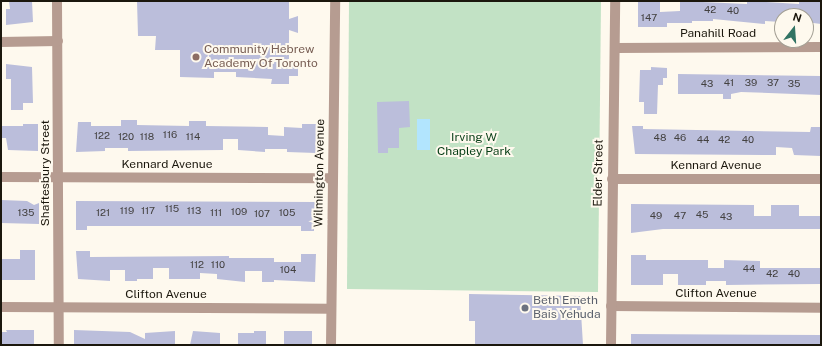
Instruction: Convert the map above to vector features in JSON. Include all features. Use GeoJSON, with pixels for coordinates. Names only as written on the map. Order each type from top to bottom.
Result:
{"type":"FeatureCollection","features":[{"type":"Feature","properties":{"kind":"street","name":"Shaftesbury Street"},"geometry":{"type":"LineString","coordinates":[[58,1],[60,177],[59,345]]}},
{"type":"Feature","properties":{"kind":"street","name":"Wilmington Avenue"},"geometry":{"type":"LineString","coordinates":[[331,345],[335,1]]}},
{"type":"Feature","properties":{"kind":"street","name":"Elder Street"},"geometry":{"type":"LineString","coordinates":[[611,345],[615,1]]}},
{"type":"Feature","properties":{"kind":"street"},"geometry":{"type":"LineString","coordinates":[[1,42],[58,41]]}},
{"type":"Feature","properties":{"kind":"street","name":"Panahill Road"},"geometry":{"type":"LineString","coordinates":[[615,48],[821,47]]}},
{"type":"Feature","properties":{"kind":"street","name":"Kennard Avenue"},"geometry":{"type":"LineString","coordinates":[[1,177],[332,178]]}},
{"type":"Feature","properties":{"kind":"street","name":"Kennard Avenue"},"geometry":{"type":"LineString","coordinates":[[612,179],[821,178]]}},
{"type":"Feature","properties":{"kind":"street","name":"Clifton Avenue"},"geometry":{"type":"LineString","coordinates":[[611,306],[821,308]]}},
{"type":"Feature","properties":{"kind":"street","name":"Clifton Avenue"},"geometry":{"type":"LineString","coordinates":[[1,307],[331,309]]}},
{"type":"Feature","properties":{"kind":"green space","name":"Irving W Chapley Park"},"geometry":{"type":"Polygon","coordinates":[[[349,1],[601,1],[598,292],[347,289],[349,1]]]}},
{"type":"Feature","properties":{"kind":"water"},"geometry":{"type":"Polygon","coordinates":[[[417,119],[430,119],[430,150],[417,150],[417,119]]]}},
{"type":"Feature","properties":{"kind":"building"},"geometry":{"type":"Polygon","coordinates":[[[9,1],[32,1],[33,22],[6,25],[6,9],[10,9],[9,1]]]}},
{"type":"Feature","properties":{"kind":"building"},"geometry":{"type":"Polygon","coordinates":[[[137,1],[289,1],[289,19],[298,16],[298,33],[289,30],[289,64],[298,64],[298,76],[289,76],[289,84],[271,84],[272,79],[236,77],[236,72],[214,72],[214,78],[180,77],[180,50],[155,50],[156,36],[138,36],[137,1]]]}},
{"type":"Feature","properties":{"kind":"building"},"geometry":{"type":"Polygon","coordinates":[[[638,1],[660,1],[660,12],[680,11],[680,1],[747,4],[747,1],[799,4],[799,1],[821,1],[821,24],[814,23],[814,8],[774,8],[774,22],[765,21],[765,24],[713,19],[713,21],[692,21],[692,23],[667,23],[667,27],[638,27],[638,1]]]}},
{"type":"Feature","properties":{"kind":"building"},"geometry":{"type":"Polygon","coordinates":[[[6,64],[32,67],[33,103],[23,103],[23,110],[11,110],[11,79],[6,79],[6,64]]]}},
{"type":"Feature","properties":{"kind":"building"},"geometry":{"type":"Polygon","coordinates":[[[651,67],[667,68],[667,78],[663,78],[663,85],[658,85],[657,114],[644,114],[644,102],[639,102],[640,70],[651,70],[651,67]]]}},
{"type":"Feature","properties":{"kind":"building"},"geometry":{"type":"Polygon","coordinates":[[[678,74],[821,76],[821,95],[741,92],[731,94],[731,99],[723,99],[723,94],[678,94],[678,74]]]}},
{"type":"Feature","properties":{"kind":"building"},"geometry":{"type":"Polygon","coordinates":[[[409,101],[410,127],[399,128],[399,148],[388,148],[388,153],[378,153],[377,102],[409,101]]]}},
{"type":"Feature","properties":{"kind":"building"},"geometry":{"type":"Polygon","coordinates":[[[121,120],[137,120],[137,125],[189,126],[189,121],[206,121],[206,126],[268,127],[268,135],[284,136],[284,127],[302,128],[302,124],[316,124],[316,153],[287,152],[287,149],[265,149],[265,152],[238,150],[238,139],[223,139],[223,150],[128,151],[128,148],[105,148],[105,151],[76,152],[78,122],[91,122],[91,126],[121,126],[121,120]]]}},
{"type":"Feature","properties":{"kind":"building"},"geometry":{"type":"Polygon","coordinates":[[[23,124],[38,124],[38,151],[8,150],[6,138],[1,138],[1,126],[23,126],[23,124]]]}},
{"type":"Feature","properties":{"kind":"building"},"geometry":{"type":"Polygon","coordinates":[[[632,126],[643,126],[643,129],[810,132],[811,127],[821,127],[821,156],[794,155],[792,148],[776,147],[776,155],[635,154],[632,126]]]}},
{"type":"Feature","properties":{"kind":"building"},"geometry":{"type":"Polygon","coordinates":[[[1,200],[27,201],[34,205],[39,203],[39,224],[1,223],[1,200]]]}},
{"type":"Feature","properties":{"kind":"building"},"geometry":{"type":"Polygon","coordinates":[[[76,201],[316,202],[316,218],[314,218],[314,231],[301,231],[301,226],[87,226],[87,230],[76,230],[76,201]]]}},
{"type":"Feature","properties":{"kind":"building"},"geometry":{"type":"Polygon","coordinates":[[[631,204],[754,205],[754,216],[771,216],[771,205],[799,205],[799,216],[821,216],[821,229],[663,229],[631,233],[631,204]]]}},
{"type":"Feature","properties":{"kind":"building"},"geometry":{"type":"Polygon","coordinates":[[[20,250],[35,250],[35,280],[1,280],[1,259],[20,259],[20,250]]]}},
{"type":"Feature","properties":{"kind":"building"},"geometry":{"type":"Polygon","coordinates":[[[76,251],[90,251],[90,257],[229,256],[229,258],[274,258],[274,262],[301,262],[301,254],[316,254],[315,282],[274,280],[274,282],[262,282],[262,271],[245,271],[245,282],[217,279],[217,274],[200,273],[200,279],[169,279],[169,268],[153,268],[153,279],[137,279],[137,281],[125,281],[125,270],[110,270],[110,281],[78,279],[76,251]]]}},
{"type":"Feature","properties":{"kind":"building"},"geometry":{"type":"Polygon","coordinates":[[[631,255],[646,255],[646,260],[708,260],[708,268],[724,268],[724,260],[760,261],[760,268],[821,268],[821,284],[726,285],[726,281],[706,281],[706,285],[678,285],[678,274],[663,274],[663,285],[631,285],[631,255]]]}},
{"type":"Feature","properties":{"kind":"building","name":"Beth Emeth Bais Yehuda"},"geometry":{"type":"Polygon","coordinates":[[[469,294],[580,296],[583,345],[475,345],[475,321],[469,321],[469,294]]]}},
{"type":"Feature","properties":{"kind":"building"},"geometry":{"type":"Polygon","coordinates":[[[6,330],[34,330],[34,345],[1,345],[1,332],[7,332],[6,330]]]}},
{"type":"Feature","properties":{"kind":"building"},"geometry":{"type":"Polygon","coordinates":[[[74,330],[130,332],[145,339],[145,333],[175,331],[175,345],[74,345],[74,330]]]}},
{"type":"Feature","properties":{"kind":"building"},"geometry":{"type":"Polygon","coordinates":[[[193,331],[220,333],[220,345],[190,345],[193,331]]]}},
{"type":"Feature","properties":{"kind":"building"},"geometry":{"type":"Polygon","coordinates":[[[254,331],[266,331],[266,345],[238,345],[238,333],[254,333],[254,331]]]}},
{"type":"Feature","properties":{"kind":"building"},"geometry":{"type":"Polygon","coordinates":[[[284,331],[312,331],[312,345],[284,345],[284,331]]]}},
{"type":"Feature","properties":{"kind":"building"},"geometry":{"type":"Polygon","coordinates":[[[631,334],[821,335],[821,345],[631,345],[631,334]]]}},
{"type":"Feature","properties":{"kind":"place","name":"Community Hebrew Academy Of Toronto"},"geometry":{"type":"Point","coordinates":[196,57]}},
{"type":"Feature","properties":{"kind":"place","name":"Beth Emeth Bais Yehuda"},"geometry":{"type":"Point","coordinates":[525,308]}}]}
